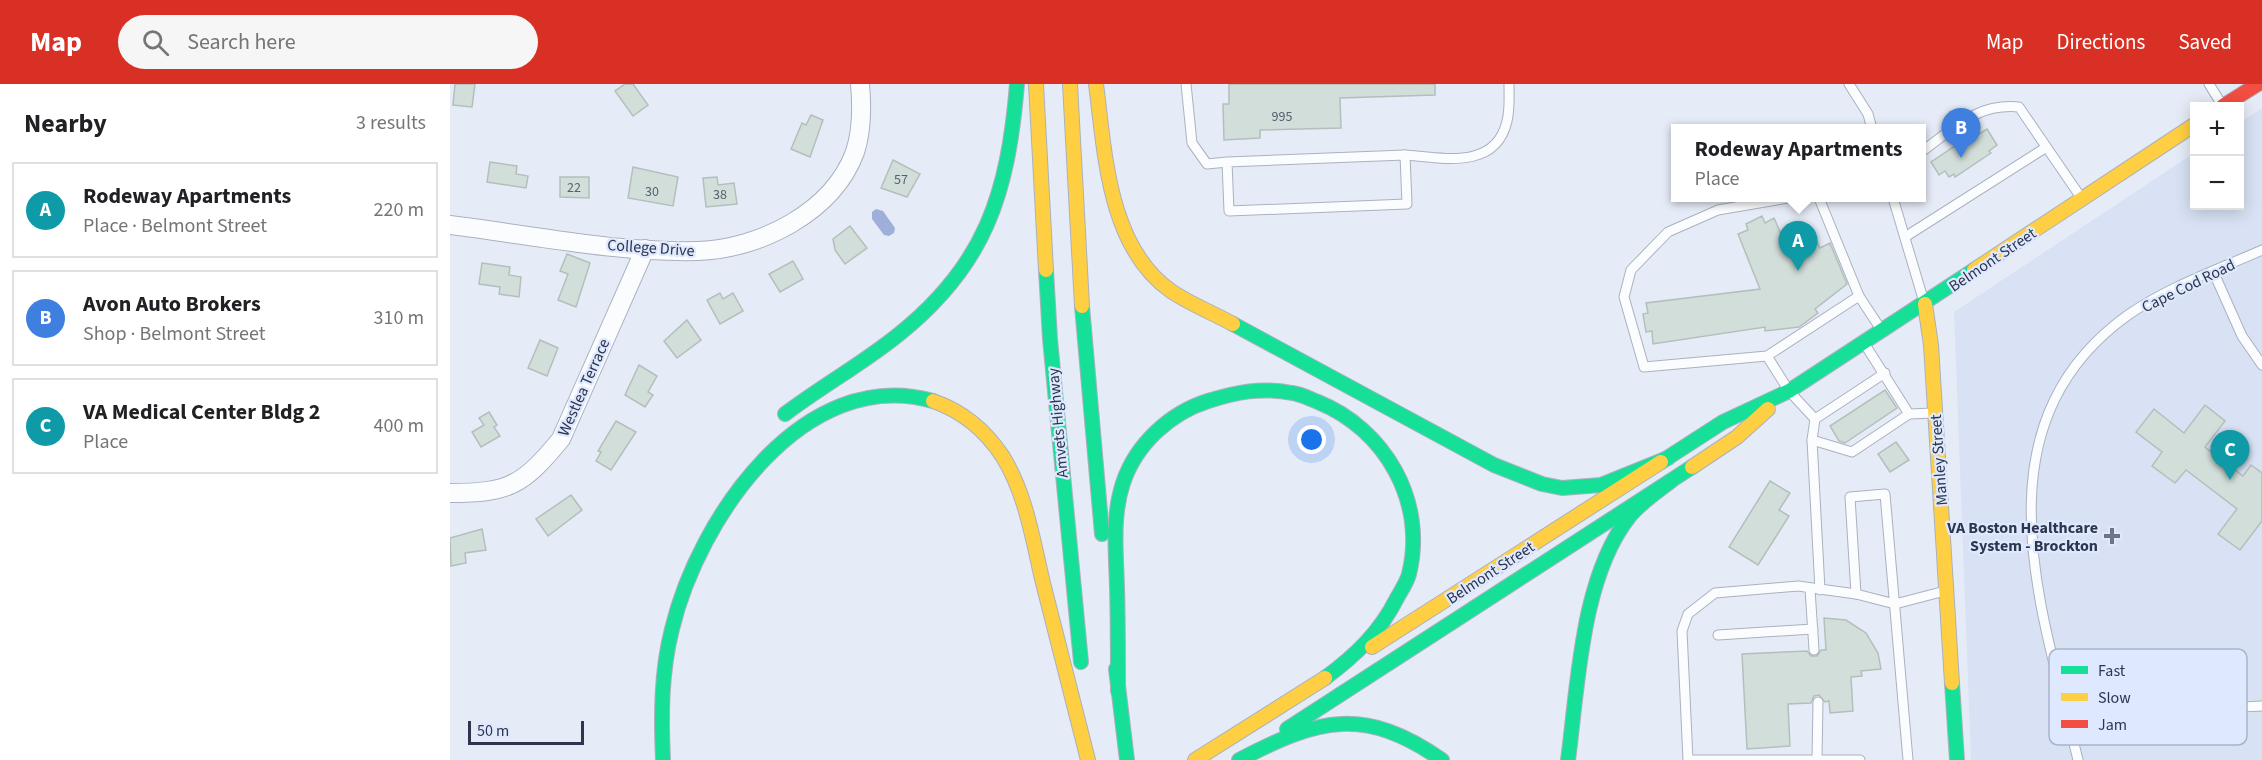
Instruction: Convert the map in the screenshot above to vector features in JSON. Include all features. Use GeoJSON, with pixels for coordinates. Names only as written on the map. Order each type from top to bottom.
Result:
{"type":"FeatureCollection","features":[{"type":"Feature","properties":{"kind":"main road"},"geometry":{"type":"LineString","coordinates":[[771,426],[896,336],[939,299],[966,267],[988,226],[1006,174],[1015,131],[1017,84]]}},
{"type":"Feature","properties":{"kind":"main road","name":"Amvets Highway"},"geometry":{"type":"LineString","coordinates":[[1036,84],[1051,351],[1083,678],[1094,760]]}},
{"type":"Feature","properties":{"kind":"main road","name":"Amvets Highway"},"geometry":{"type":"LineString","coordinates":[[1070,84],[1086,372],[1127,760]]}},
{"type":"Feature","properties":{"kind":"main road"},"geometry":{"type":"LineString","coordinates":[[1096,84],[1112,189],[1122,225],[1141,262],[1171,291],[1529,482],[1558,489],[1590,489],[1613,483],[1668,458]]}},
{"type":"Feature","properties":{"kind":"main road"},"geometry":{"type":"LineString","coordinates":[[2229,102],[2258,84]]}},
{"type":"Feature","properties":{"kind":"main road","name":"Belmont Street"},"geometry":{"type":"LineString","coordinates":[[1196,760],[1723,422],[1789,391],[1925,304],[2190,128]]}},
{"type":"Feature","properties":{"kind":"main road","name":"Manley Street"},"geometry":{"type":"LineString","coordinates":[[1925,304],[1931,345],[1957,760]]}},
{"type":"Feature","properties":{"kind":"main road"},"geometry":{"type":"LineString","coordinates":[[1118,691],[1116,519],[1123,482],[1147,441],[1182,412],[1219,396],[1256,389],[1295,392],[1313,397],[1348,417],[1373,438],[1388,456],[1410,498],[1413,517],[1413,555],[1401,597],[1373,638],[1329,674]]}},
{"type":"Feature","properties":{"kind":"main road","name":"Belmont Street"},"geometry":{"type":"LineString","coordinates":[[1238,760],[1737,437],[1789,391]]}},
{"type":"Feature","properties":{"kind":"main road"},"geometry":{"type":"LineString","coordinates":[[663,760],[662,687],[669,635],[687,580],[717,519],[736,491],[766,458],[798,429],[846,402],[888,394],[919,397],[952,408],[983,432],[1012,473],[1029,525],[1088,760]]}},
{"type":"Feature","properties":{"kind":"main road"},"geometry":{"type":"LineString","coordinates":[[1568,760],[1591,608],[1601,571],[1612,544],[1629,517],[1671,481]]}},
{"type":"Feature","properties":{"kind":"main road"},"geometry":{"type":"LineString","coordinates":[[1238,760],[1300,730],[1347,721],[1373,724],[1409,736],[1442,760]]}},
{"type":"Feature","properties":{"kind":"street","name":"College Drive"},"geometry":{"type":"LineString","coordinates":[[450,225],[645,249],[701,251],[734,244],[784,227],[811,211],[841,179],[856,150],[859,134],[855,84]]}},
{"type":"Feature","properties":{"kind":"street","name":"Westlea Terrace"},"geometry":{"type":"LineString","coordinates":[[450,493],[486,492],[507,487],[533,471],[561,439],[645,249]]}},
{"type":"Feature","properties":{"kind":"lane"},"geometry":{"type":"LineString","coordinates":[[1186,84],[1192,143],[1207,164],[1405,155],[1454,159],[1486,153],[1498,142],[1507,120],[1509,84]]}},
{"type":"Feature","properties":{"kind":"lane"},"geometry":{"type":"LineString","coordinates":[[1849,84],[1864,107],[1870,124]]}},
{"type":"Feature","properties":{"kind":"lane"},"geometry":{"type":"LineString","coordinates":[[2209,84],[2220,102]]}},
{"type":"Feature","properties":{"kind":"lane"},"geometry":{"type":"LineString","coordinates":[[1926,148],[1981,110],[1999,105],[2019,107],[2045,148],[2083,199]]}},
{"type":"Feature","properties":{"kind":"lane"},"geometry":{"type":"LineString","coordinates":[[1905,237],[2045,148]]}},
{"type":"Feature","properties":{"kind":"lane"},"geometry":{"type":"LineString","coordinates":[[1227,162],[1229,211],[1395,205],[1407,204],[1405,155]]}},
{"type":"Feature","properties":{"kind":"lane"},"geometry":{"type":"LineString","coordinates":[[1765,202],[1718,210],[1668,232],[1631,270],[1624,297],[1644,367],[1767,356],[1859,296]]}},
{"type":"Feature","properties":{"kind":"lane"},"geometry":{"type":"LineString","coordinates":[[1821,202],[1859,296],[1883,331]]}},
{"type":"Feature","properties":{"kind":"lane"},"geometry":{"type":"LineString","coordinates":[[1894,202],[1925,304]]}},
{"type":"Feature","properties":{"kind":"lane","name":"Cape Cod Road"},"geometry":{"type":"LineString","coordinates":[[2050,649],[2030,539],[2030,490],[2040,438],[2062,388],[2087,353],[2108,331],[2145,303],[2262,250]]}},
{"type":"Feature","properties":{"kind":"lane"},"geometry":{"type":"LineString","coordinates":[[2213,271],[2242,336],[2262,365]]}},
{"type":"Feature","properties":{"kind":"lane"},"geometry":{"type":"LineString","coordinates":[[1864,343],[1909,414]]}},
{"type":"Feature","properties":{"kind":"lane"},"geometry":{"type":"LineString","coordinates":[[1767,356],[1789,391],[1815,419]]}},
{"type":"Feature","properties":{"kind":"lane"},"geometry":{"type":"LineString","coordinates":[[1814,650],[1812,440],[1815,419],[1885,373]]}},
{"type":"Feature","properties":{"kind":"lane"},"geometry":{"type":"LineString","coordinates":[[1812,440],[1852,452],[1909,414],[1935,413]]}},
{"type":"Feature","properties":{"kind":"lane"},"geometry":{"type":"LineString","coordinates":[[1856,594],[1850,497],[1885,494],[1908,760]]}},
{"type":"Feature","properties":{"kind":"lane"},"geometry":{"type":"LineString","coordinates":[[1860,760],[1688,760],[1682,631],[1688,614],[1715,593],[1798,586],[1856,594],[1894,604],[1947,591]]}},
{"type":"Feature","properties":{"kind":"lane"},"geometry":{"type":"LineString","coordinates":[[1718,635],[1813,629]]}},
{"type":"Feature","properties":{"kind":"lane"},"geometry":{"type":"LineString","coordinates":[[1817,759],[1818,702]]}},
{"type":"Feature","properties":{"kind":"lane"},"geometry":{"type":"LineString","coordinates":[[2247,707],[2262,706]]}},
{"type":"Feature","properties":{"kind":"lane","name":"Cape Cod Road"},"geometry":{"type":"LineString","coordinates":[[2074,745],[2078,760]]}},
{"type":"Feature","properties":{"kind":"shaded area","name":"VA Boston Healthcare System - Brockton"},"geometry":{"type":"Polygon","coordinates":[[[2262,108],[2262,760],[1971,760],[1954,312],[2190,156],[2190,210],[2244,210],[2244,120],[2262,108]]]}},
{"type":"Feature","properties":{"kind":"water"},"geometry":{"type":"Polygon","coordinates":[[[876,209],[883,211],[895,228],[894,233],[889,236],[884,235],[872,219],[872,212],[876,209]]]}},
{"type":"Feature","properties":{"kind":"building"},"geometry":{"type":"Polygon","coordinates":[[[455,84],[475,84],[472,107],[453,105],[455,84]]]}},
{"type":"Feature","properties":{"kind":"building"},"geometry":{"type":"Polygon","coordinates":[[[625,84],[633,84],[648,105],[633,116],[615,91],[625,84]]]}},
{"type":"Feature","properties":{"kind":"building"},"geometry":{"type":"Polygon","coordinates":[[[1229,84],[1435,84],[1435,95],[1340,98],[1341,128],[1260,130],[1260,138],[1224,140],[1223,104],[1229,104],[1229,84]]]}},
{"type":"Feature","properties":{"kind":"building"},"geometry":{"type":"Polygon","coordinates":[[[811,115],[823,120],[810,157],[791,149],[802,123],[806,125],[811,115]]]}},
{"type":"Feature","properties":{"kind":"building"},"geometry":{"type":"Polygon","coordinates":[[[1987,129],[1997,145],[1989,151],[1991,153],[1955,177],[1954,174],[1949,177],[1945,171],[1939,175],[1931,162],[1977,131],[1979,134],[1987,129]]]}},
{"type":"Feature","properties":{"kind":"building"},"geometry":{"type":"Polygon","coordinates":[[[893,160],[920,174],[907,197],[881,188],[893,160]]]}},
{"type":"Feature","properties":{"kind":"building"},"geometry":{"type":"Polygon","coordinates":[[[490,162],[517,166],[516,174],[528,176],[526,188],[487,182],[490,162]]]}},
{"type":"Feature","properties":{"kind":"building"},"geometry":{"type":"Polygon","coordinates":[[[633,167],[678,177],[673,206],[628,198],[633,167]]]}},
{"type":"Feature","properties":{"kind":"building"},"geometry":{"type":"Polygon","coordinates":[[[560,177],[589,177],[589,198],[560,197],[560,177]]]}},
{"type":"Feature","properties":{"kind":"building"},"geometry":{"type":"Polygon","coordinates":[[[717,177],[718,185],[734,183],[737,204],[706,207],[703,178],[717,177]]]}},
{"type":"Feature","properties":{"kind":"building"},"geometry":{"type":"Polygon","coordinates":[[[1762,216],[1765,223],[1774,218],[1788,250],[1815,238],[1820,248],[1830,243],[1847,284],[1815,309],[1818,313],[1799,327],[1765,331],[1765,327],[1653,344],[1652,331],[1646,332],[1643,314],[1648,313],[1646,303],[1760,289],[1738,234],[1748,230],[1746,224],[1762,216]]]}},
{"type":"Feature","properties":{"kind":"building"},"geometry":{"type":"Polygon","coordinates":[[[850,226],[867,248],[845,264],[835,250],[833,239],[850,226]]]}},
{"type":"Feature","properties":{"kind":"building"},"geometry":{"type":"Polygon","coordinates":[[[567,254],[590,263],[576,307],[558,300],[568,274],[560,271],[567,254]]]}},
{"type":"Feature","properties":{"kind":"building"},"geometry":{"type":"Polygon","coordinates":[[[793,261],[803,279],[780,292],[769,274],[793,261]]]}},
{"type":"Feature","properties":{"kind":"building"},"geometry":{"type":"Polygon","coordinates":[[[482,263],[510,267],[509,275],[521,277],[519,297],[499,294],[500,287],[479,284],[482,263]]]}},
{"type":"Feature","properties":{"kind":"building"},"geometry":{"type":"Polygon","coordinates":[[[720,293],[723,299],[733,293],[743,311],[720,324],[707,300],[720,293]]]}},
{"type":"Feature","properties":{"kind":"building"},"geometry":{"type":"Polygon","coordinates":[[[687,320],[701,340],[677,358],[664,341],[687,320]]]}},
{"type":"Feature","properties":{"kind":"building"},"geometry":{"type":"Polygon","coordinates":[[[540,340],[558,348],[547,376],[528,368],[540,340]]]}},
{"type":"Feature","properties":{"kind":"building"},"geometry":{"type":"Polygon","coordinates":[[[639,365],[657,376],[648,392],[653,395],[645,407],[625,395],[639,365]]]}},
{"type":"Feature","properties":{"kind":"building"},"geometry":{"type":"Polygon","coordinates":[[[1885,390],[1897,408],[1845,443],[1839,441],[1830,426],[1885,390]]]}},
{"type":"Feature","properties":{"kind":"building"},"geometry":{"type":"Polygon","coordinates":[[[2205,405],[2225,421],[2205,447],[2243,476],[2251,465],[2262,473],[2262,521],[2240,550],[2218,534],[2237,509],[2186,470],[2175,483],[2152,466],[2162,452],[2136,432],[2154,409],[2184,433],[2205,405]]]}},
{"type":"Feature","properties":{"kind":"building"},"geometry":{"type":"Polygon","coordinates":[[[489,412],[497,425],[494,427],[500,436],[481,447],[472,432],[484,425],[479,418],[489,412]]]}},
{"type":"Feature","properties":{"kind":"building"},"geometry":{"type":"Polygon","coordinates":[[[616,421],[636,432],[611,470],[596,461],[601,452],[598,451],[616,421]]]}},
{"type":"Feature","properties":{"kind":"building"},"geometry":{"type":"Polygon","coordinates":[[[1896,442],[1909,460],[1890,472],[1878,454],[1896,442]]]}},
{"type":"Feature","properties":{"kind":"building"},"geometry":{"type":"Polygon","coordinates":[[[1770,481],[1790,493],[1779,510],[1789,516],[1758,565],[1729,547],[1770,481]]]}},
{"type":"Feature","properties":{"kind":"building"},"geometry":{"type":"Polygon","coordinates":[[[571,495],[582,510],[548,536],[536,519],[571,495]]]}},
{"type":"Feature","properties":{"kind":"building"},"geometry":{"type":"Polygon","coordinates":[[[482,529],[486,550],[465,553],[466,563],[451,566],[450,538],[482,529]]]}},
{"type":"Feature","properties":{"kind":"building"},"geometry":{"type":"Polygon","coordinates":[[[1824,618],[1846,620],[1866,633],[1878,653],[1881,669],[1861,671],[1862,676],[1851,677],[1853,711],[1830,713],[1829,701],[1825,702],[1819,695],[1814,696],[1811,703],[1788,704],[1790,746],[1747,749],[1742,654],[1807,651],[1811,656],[1817,656],[1821,650],[1826,650],[1824,618]]]}},
{"type":"Feature","properties":{"kind":"traffic: fast"},"geometry":{"type":"LineString","coordinates":[[785,414],[898,335],[928,309],[952,282],[972,254],[999,193],[1013,123],[1017,84]]}},
{"type":"Feature","properties":{"kind":"traffic: fast"},"geometry":{"type":"LineString","coordinates":[[1046,270],[1050,339],[1081,662]]}},
{"type":"Feature","properties":{"kind":"traffic: fast"},"geometry":{"type":"LineString","coordinates":[[1661,462],[1723,422],[1789,391],[1974,270]]}},
{"type":"Feature","properties":{"kind":"traffic: fast"},"geometry":{"type":"LineString","coordinates":[[1082,306],[1102,534]]}},
{"type":"Feature","properties":{"kind":"traffic: fast"},"geometry":{"type":"LineString","coordinates":[[1233,324],[1494,465],[1542,484],[1562,488],[1601,485],[1668,458]]}},
{"type":"Feature","properties":{"kind":"traffic: fast"},"geometry":{"type":"LineString","coordinates":[[1118,691],[1116,521],[1123,483],[1129,469],[1136,455],[1156,432],[1181,413],[1208,401],[1239,393],[1259,391],[1281,391],[1305,397],[1342,414],[1363,430],[1381,449],[1395,471],[1406,495],[1412,521],[1413,547],[1409,574],[1404,586],[1375,632],[1357,652],[1325,678]]}},
{"type":"Feature","properties":{"kind":"traffic: fast"},"geometry":{"type":"LineString","coordinates":[[663,760],[663,694],[672,629],[685,586],[705,542],[732,499],[764,460],[800,428],[841,406],[886,396],[933,401]]}},
{"type":"Feature","properties":{"kind":"traffic: fast"},"geometry":{"type":"LineString","coordinates":[[1287,729],[1692,467]]}},
{"type":"Feature","properties":{"kind":"traffic: fast"},"geometry":{"type":"LineString","coordinates":[[1568,760],[1584,634],[1601,570],[1613,542],[1629,517],[1643,502],[1671,481]]}},
{"type":"Feature","properties":{"kind":"traffic: fast"},"geometry":{"type":"LineString","coordinates":[[1116,669],[1127,760]]}},
{"type":"Feature","properties":{"kind":"traffic: fast"},"geometry":{"type":"LineString","coordinates":[[1952,683],[1957,760]]}},
{"type":"Feature","properties":{"kind":"traffic: fast"},"geometry":{"type":"LineString","coordinates":[[1239,760],[1294,735],[1318,727],[1341,724],[1365,725],[1389,731],[1442,760]]}},
{"type":"Feature","properties":{"kind":"traffic: slow"},"geometry":{"type":"LineString","coordinates":[[1036,84],[1046,270]]}},
{"type":"Feature","properties":{"kind":"traffic: slow"},"geometry":{"type":"LineString","coordinates":[[1070,84],[1082,306]]}},
{"type":"Feature","properties":{"kind":"traffic: slow"},"geometry":{"type":"LineString","coordinates":[[1096,84],[1113,197],[1134,250],[1150,272],[1171,291],[1233,324]]}},
{"type":"Feature","properties":{"kind":"traffic: slow"},"geometry":{"type":"LineString","coordinates":[[1974,270],[2190,128]]}},
{"type":"Feature","properties":{"kind":"traffic: slow"},"geometry":{"type":"LineString","coordinates":[[1925,304],[1931,345],[1952,683]]}},
{"type":"Feature","properties":{"kind":"traffic: slow"},"geometry":{"type":"LineString","coordinates":[[933,401],[954,410],[981,430],[1003,457],[1018,486],[1088,760]]}},
{"type":"Feature","properties":{"kind":"traffic: slow"},"geometry":{"type":"LineString","coordinates":[[1692,467],[1737,437],[1768,409]]}},
{"type":"Feature","properties":{"kind":"traffic: slow"},"geometry":{"type":"LineString","coordinates":[[1372,647],[1661,462]]}},
{"type":"Feature","properties":{"kind":"traffic: slow"},"geometry":{"type":"LineString","coordinates":[[1195,760],[1325,678]]}},
{"type":"Feature","properties":{"kind":"traffic: jam"},"geometry":{"type":"LineString","coordinates":[[2229,102],[2258,84]]}},
{"type":"Feature","properties":{"kind":"place","name":"Avon Auto Brokers"},"geometry":{"type":"Point","coordinates":[1961,158]}},
{"type":"Feature","properties":{"kind":"place","name":"Rodeway Apartments"},"geometry":{"type":"Point","coordinates":[1798,271]}},
{"type":"Feature","properties":{"kind":"place","name":"VA Medical Center Bldg 2"},"geometry":{"type":"Point","coordinates":[2230,480]}},
{"type":"Feature","properties":{"kind":"place","name":"VA Boston Healthcare System - Brockton"},"geometry":{"type":"Point","coordinates":[2112,536]}}]}
